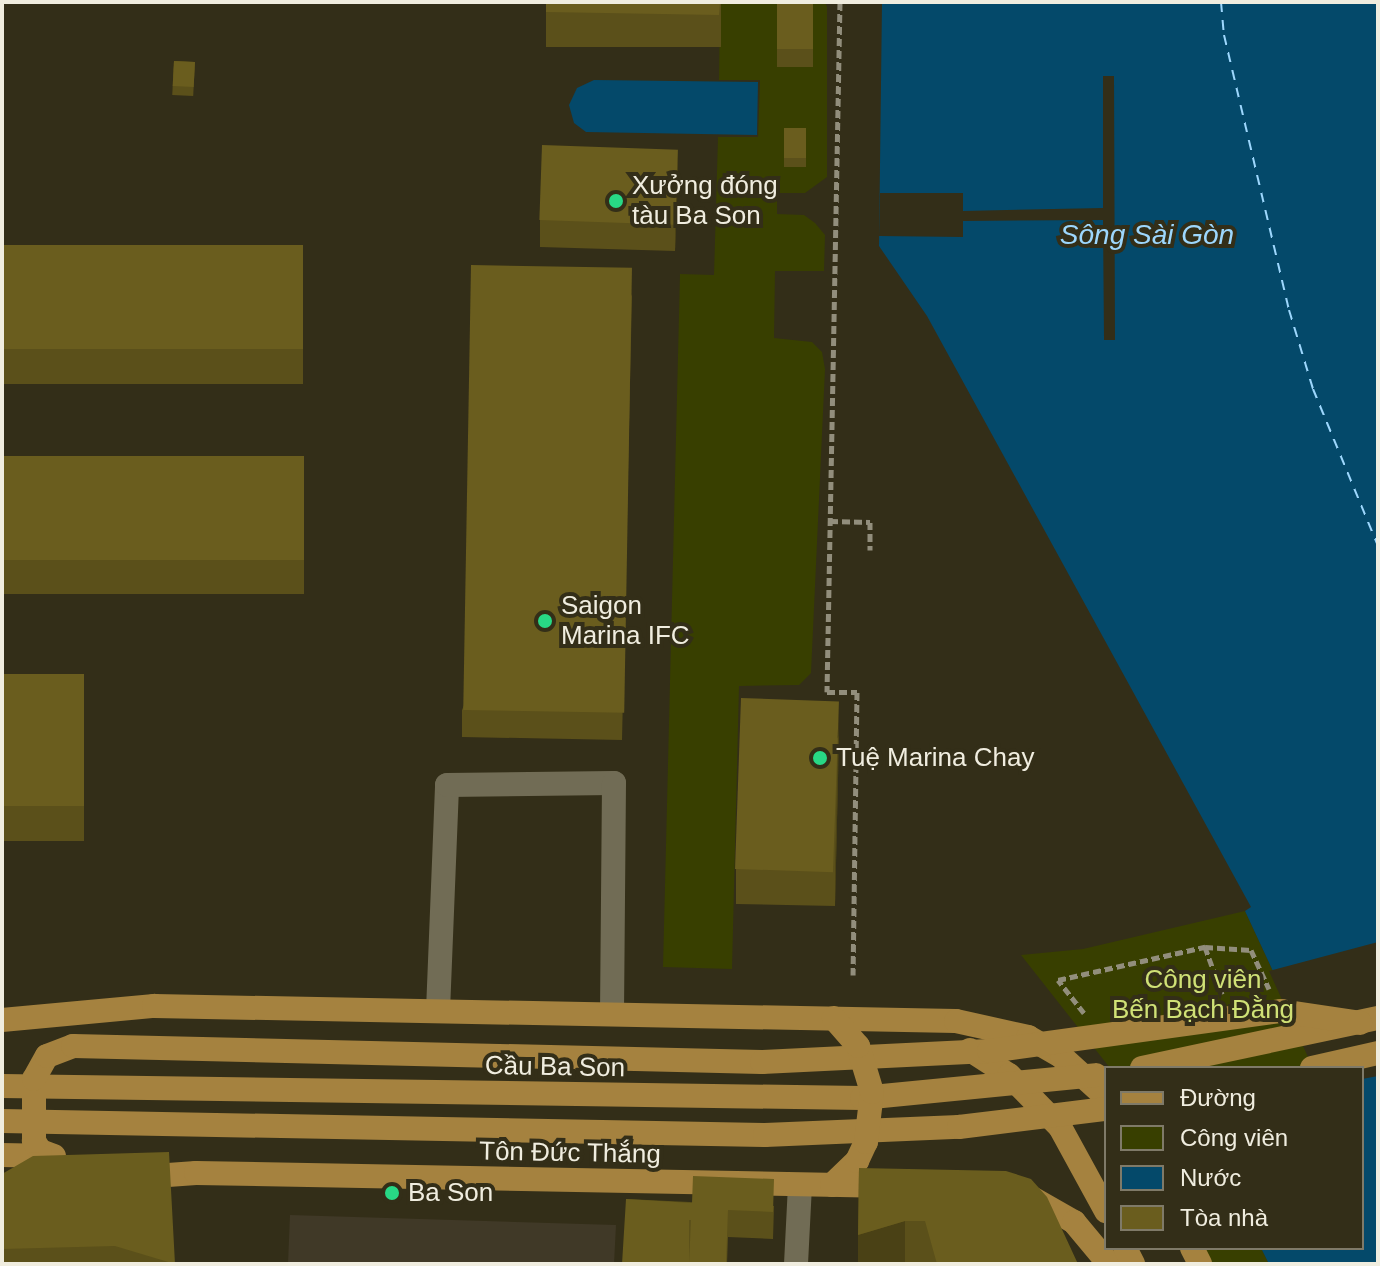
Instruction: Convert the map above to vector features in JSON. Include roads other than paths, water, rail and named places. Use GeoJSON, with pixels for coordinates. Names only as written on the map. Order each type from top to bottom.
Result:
{"type":"FeatureCollection","features":[{"type":"Feature","properties":{"kind":"main road"},"geometry":{"type":"LineString","coordinates":[[2,1020],[154,1006],[956,1021],[1028,1037],[1062,1057],[1104,1095]]}},
{"type":"Feature","properties":{"kind":"main road"},"geometry":{"type":"LineString","coordinates":[[2,1174],[81,1167],[40,1151],[33,1137],[34,1079],[47,1056],[73,1046],[762,1062],[879,1059],[1019,1047],[1224,1015],[1281,1011],[1369,1020]]}},
{"type":"Feature","properties":{"kind":"main road"},"geometry":{"type":"LineString","coordinates":[[832,1185],[857,1161],[866,1142],[872,1092],[858,1046],[834,1018]]}},
{"type":"Feature","properties":{"kind":"main road"},"geometry":{"type":"LineString","coordinates":[[894,1019],[945,1038],[1009,1075],[1060,1127],[1104,1207]]}},
{"type":"Feature","properties":{"kind":"main road"},"geometry":{"type":"LineString","coordinates":[[1151,1066],[1369,1020]]}},
{"type":"Feature","properties":{"kind":"main road"},"geometry":{"type":"LineString","coordinates":[[1324,1066],[1366,1059]]}},
{"type":"Feature","properties":{"kind":"main road","name":"Cầu Ba Son"},"geometry":{"type":"LineString","coordinates":[[2,1086],[848,1098],[952,1093],[1104,1074]]}},
{"type":"Feature","properties":{"kind":"main road"},"geometry":{"type":"LineString","coordinates":[[2,1121],[765,1135],[959,1127],[1104,1109]]}},
{"type":"Feature","properties":{"kind":"main road"},"geometry":{"type":"LineString","coordinates":[[2,1155],[54,1156]]}},
{"type":"Feature","properties":{"kind":"main road","name":"Tôn Đức Thắng"},"geometry":{"type":"LineString","coordinates":[[118,1168],[148,1160],[196,1173],[919,1186]]}},
{"type":"Feature","properties":{"kind":"main road"},"geometry":{"type":"LineString","coordinates":[[992,1187],[1049,1204],[1074,1222],[1109,1264]]}},
{"type":"Feature","properties":{"kind":"street"},"geometry":{"type":"LineString","coordinates":[[438,1011],[447,785],[614,783],[612,1014]]}},
{"type":"Feature","properties":{"kind":"street"},"geometry":{"type":"LineString","coordinates":[[796,1264],[800,1185]]}},
{"type":"Feature","properties":{"kind":"water","name":"Sông Sài Gòn"},"geometry":{"type":"Polygon","coordinates":[[[882,2],[1378,2],[1378,1264],[1269,1264],[1262,1250],[1364,1250],[1364,1066],[1317,1066],[1245,911],[1251,907],[927,316],[879,246],[882,2]]]}},
{"type":"Feature","properties":{"kind":"water"},"geometry":{"type":"Polygon","coordinates":[[[594,80],[758,82],[757,135],[586,132],[574,123],[569,105],[577,88],[594,80]]]}},
{"type":"Feature","properties":{"kind":"place","name":"Xưởng đóng tàu Ba Son"},"geometry":{"type":"Point","coordinates":[616,201]}},
{"type":"Feature","properties":{"kind":"place","name":"Saigon Marina IFC"},"geometry":{"type":"Point","coordinates":[545,621]}},
{"type":"Feature","properties":{"kind":"place","name":"Tuệ Marina Chay"},"geometry":{"type":"Point","coordinates":[820,758]}},
{"type":"Feature","properties":{"kind":"place","name":"Ba Son"},"geometry":{"type":"Point","coordinates":[392,1193]}},
{"type":"Feature","properties":{"kind":"park label","name":"Công viên Bến Bạch Đằng"},"geometry":{"type":"Point","coordinates":[1203,995]}}]}
